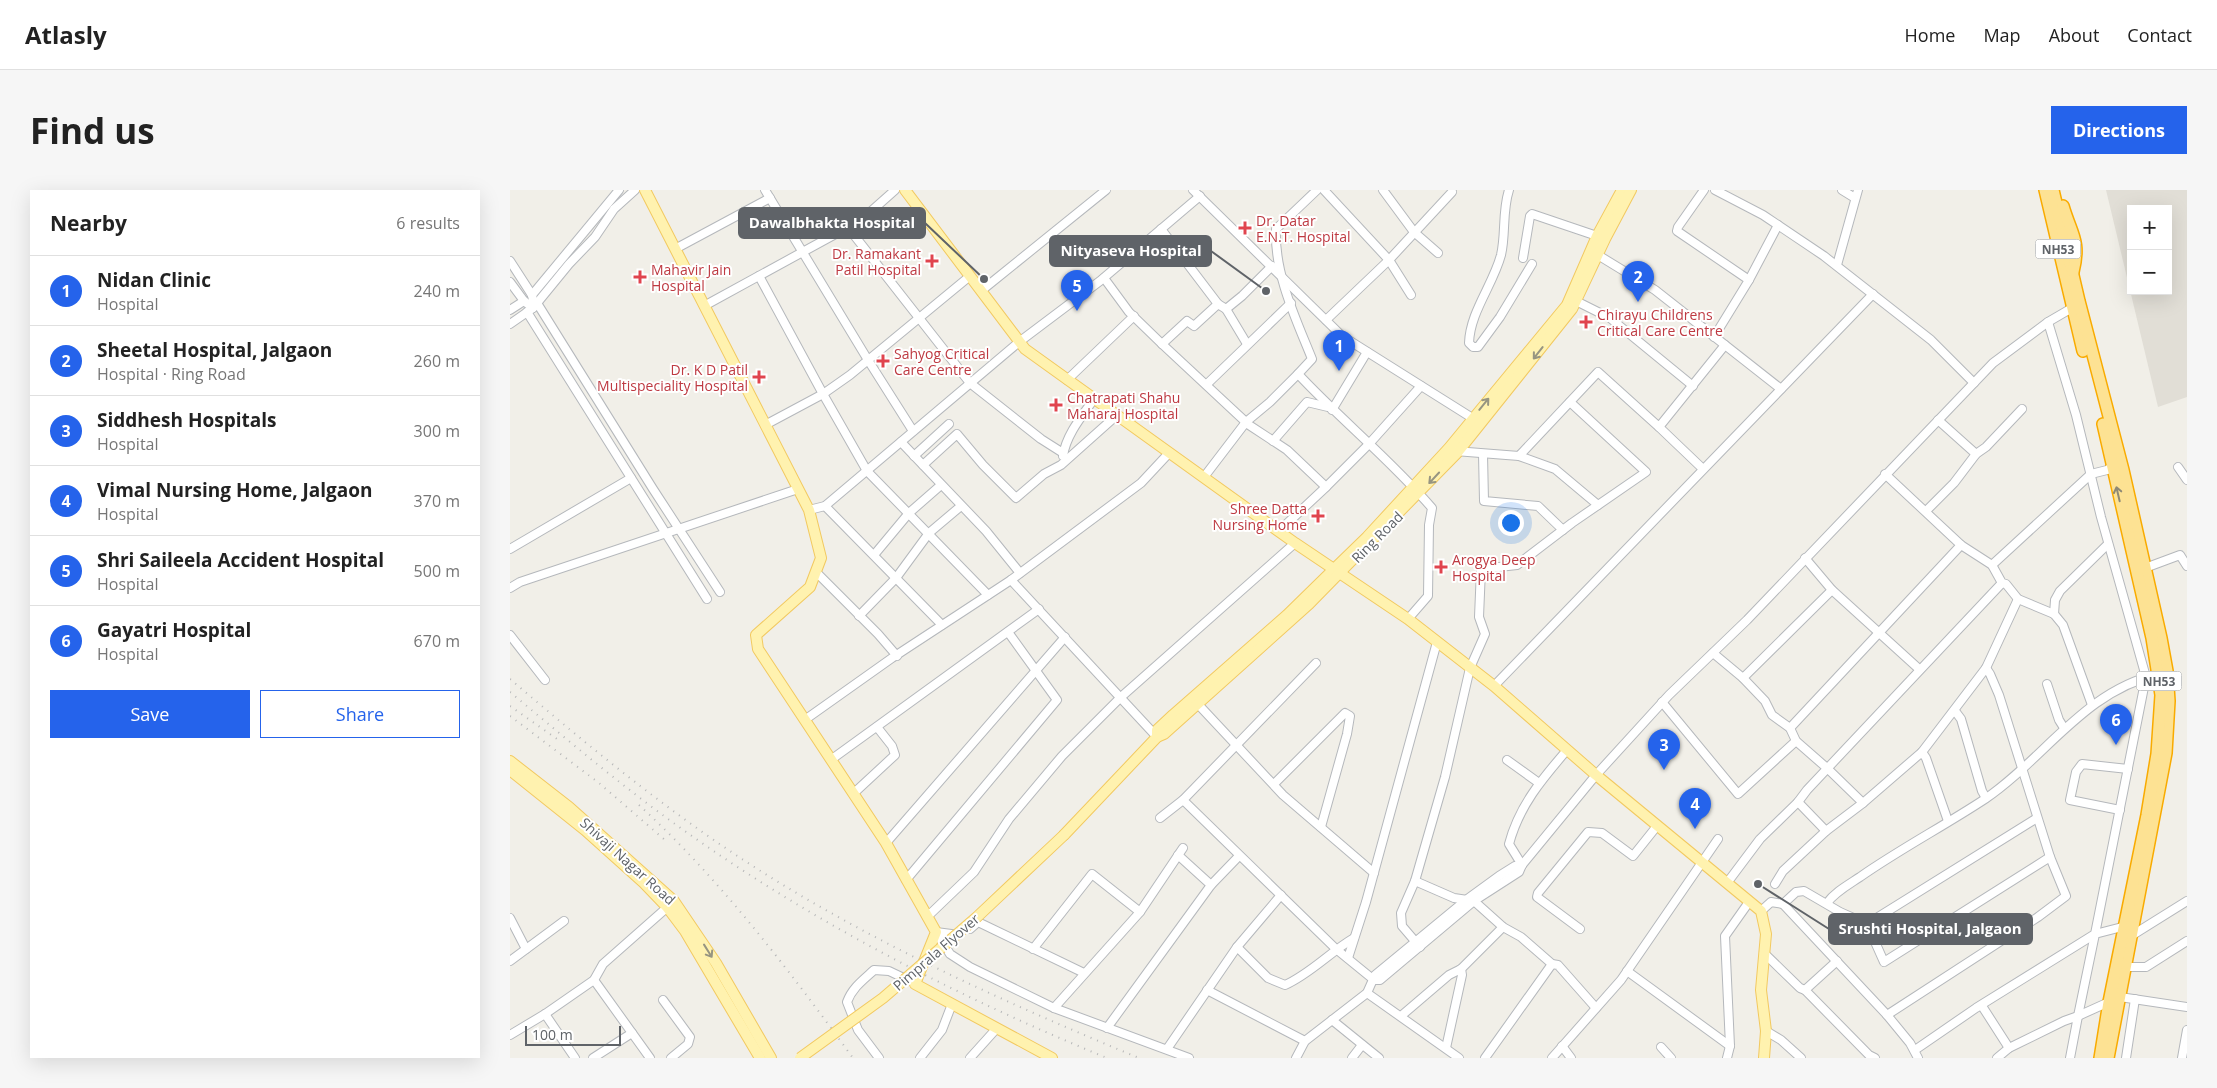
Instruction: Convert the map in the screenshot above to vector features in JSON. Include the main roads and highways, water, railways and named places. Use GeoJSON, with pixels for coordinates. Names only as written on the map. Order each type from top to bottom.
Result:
{"type":"FeatureCollection","features":[{"type":"Feature","properties":{"kind":"highway","name":"NH53"},"geometry":{"type":"LineString","coordinates":[[2044,190],[2072,308],[2115,468],[2145,568],[2167,672],[2169,715],[2166,753],[2115,999],[2100,1058]]}},
{"type":"Feature","properties":{"kind":"highway","name":"NH53"},"geometry":{"type":"LineString","coordinates":[[2053,190],[2142,590],[2159,674],[2161,695],[2157,754],[2129,931],[2126,967],[2115,999],[2108,1058]]}},
{"type":"Feature","properties":{"kind":"highway"},"geometry":{"type":"LineString","coordinates":[[2058,190],[2077,247],[2077,256],[2072,274]]}},
{"type":"Feature","properties":{"kind":"main road"},"geometry":{"type":"LineString","coordinates":[[645,190],[809,510],[820,558],[816,572],[810,587],[756,635],[758,648],[886,843],[936,932],[915,984],[1052,1058]]}},
{"type":"Feature","properties":{"kind":"main road"},"geometry":{"type":"LineString","coordinates":[[905,190],[1025,349],[1295,543],[1408,619],[1494,686],[1596,775],[1760,911],[1766,934],[1761,990],[1766,1031],[1764,1058]]}},
{"type":"Feature","properties":{"kind":"main road"},"geometry":{"type":"LineString","coordinates":[[1595,253],[1598,236],[1622,190]]}},
{"type":"Feature","properties":{"kind":"main road","name":"Ring Road"},"geometry":{"type":"LineString","coordinates":[[1064,835],[1157,737],[1164,734],[1195,700],[1270,640],[1416,490],[1453,450],[1477,420],[1528,367],[1572,309],[1573,300],[1595,253],[1631,190]]}},
{"type":"Feature","properties":{"kind":"main road","name":"Shivaji Nagar Road"},"geometry":{"type":"LineString","coordinates":[[510,761],[569,807],[671,904],[716,963],[771,1058]]}},
{"type":"Feature","properties":{"kind":"main road","name":"Shivaji Nagar Road"},"geometry":{"type":"LineString","coordinates":[[510,770],[585,830],[644,883],[671,904],[685,932],[760,1058]]}},
{"type":"Feature","properties":{"kind":"main road","name":"Pimprala Flyover"},"geometry":{"type":"LineString","coordinates":[[800,1058],[883,998],[977,917],[1064,835]]}},
{"type":"Feature","properties":{"kind":"railway"},"geometry":{"type":"LineString","coordinates":[[510,679],[588,745],[642,787],[696,828],[773,879],[926,963],[1032,1012],[1139,1058]]}},
{"type":"Feature","properties":{"kind":"railway"},"geometry":{"type":"LineString","coordinates":[[510,692],[591,760],[675,824],[777,892],[830,924],[939,982],[994,1009],[1107,1058]]}},
{"type":"Feature","properties":{"kind":"railway"},"geometry":{"type":"LineString","coordinates":[[510,706],[557,739]]}},
{"type":"Feature","properties":{"kind":"railway"},"geometry":{"type":"LineString","coordinates":[[510,716],[599,783],[665,840]]}},
{"type":"Feature","properties":{"kind":"railway"},"geometry":{"type":"LineString","coordinates":[[639,805],[726,895],[804,991],[853,1058]]}},
{"type":"Feature","properties":{"kind":"place","name":"Dr. Datar E.N.T. Hospital"},"geometry":{"type":"Point","coordinates":[1245,228]}},
{"type":"Feature","properties":{"kind":"place","name":"Dr. Ramakant Patil Hospital"},"geometry":{"type":"Point","coordinates":[932,261]}},
{"type":"Feature","properties":{"kind":"place","name":"Mahavir Jain Hospital"},"geometry":{"type":"Point","coordinates":[640,277]}},
{"type":"Feature","properties":{"kind":"place","name":"Dawalbhakta Hospital"},"geometry":{"type":"Point","coordinates":[984,279]}},
{"type":"Feature","properties":{"kind":"place","name":"Nityaseva Hospital"},"geometry":{"type":"Point","coordinates":[1266,291]}},
{"type":"Feature","properties":{"kind":"place","name":"Sheetal Hospital, Jalgaon"},"geometry":{"type":"Point","coordinates":[1638,302]}},
{"type":"Feature","properties":{"kind":"place","name":"Shri Saileela Accident Hospital"},"geometry":{"type":"Point","coordinates":[1077,311]}},
{"type":"Feature","properties":{"kind":"place","name":"Chirayu Childrens Critical Care Centre"},"geometry":{"type":"Point","coordinates":[1586,322]}},
{"type":"Feature","properties":{"kind":"place","name":"Sahyog Critical Care Centre"},"geometry":{"type":"Point","coordinates":[883,361]}},
{"type":"Feature","properties":{"kind":"place","name":"Nidan Clinic"},"geometry":{"type":"Point","coordinates":[1339,371]}},
{"type":"Feature","properties":{"kind":"place","name":"Dr. K D Patil Multispeciality Hospital"},"geometry":{"type":"Point","coordinates":[759,377]}},
{"type":"Feature","properties":{"kind":"place","name":"Chatrapati Shahu Maharaj Hospital"},"geometry":{"type":"Point","coordinates":[1056,405]}},
{"type":"Feature","properties":{"kind":"place","name":"Shree Datta Nursing Home"},"geometry":{"type":"Point","coordinates":[1318,516]}},
{"type":"Feature","properties":{"kind":"place","name":"Arogya Deep Hospital"},"geometry":{"type":"Point","coordinates":[1441,567]}},
{"type":"Feature","properties":{"kind":"place","name":"Gayatri Hospital"},"geometry":{"type":"Point","coordinates":[2116,745]}},
{"type":"Feature","properties":{"kind":"place","name":"Siddhesh Hospitals"},"geometry":{"type":"Point","coordinates":[1664,770]}},
{"type":"Feature","properties":{"kind":"place","name":"Vimal Nursing Home, Jalgaon"},"geometry":{"type":"Point","coordinates":[1695,829]}},
{"type":"Feature","properties":{"kind":"place","name":"Srushti Hospital, Jalgaon"},"geometry":{"type":"Point","coordinates":[1758,884]}}]}
